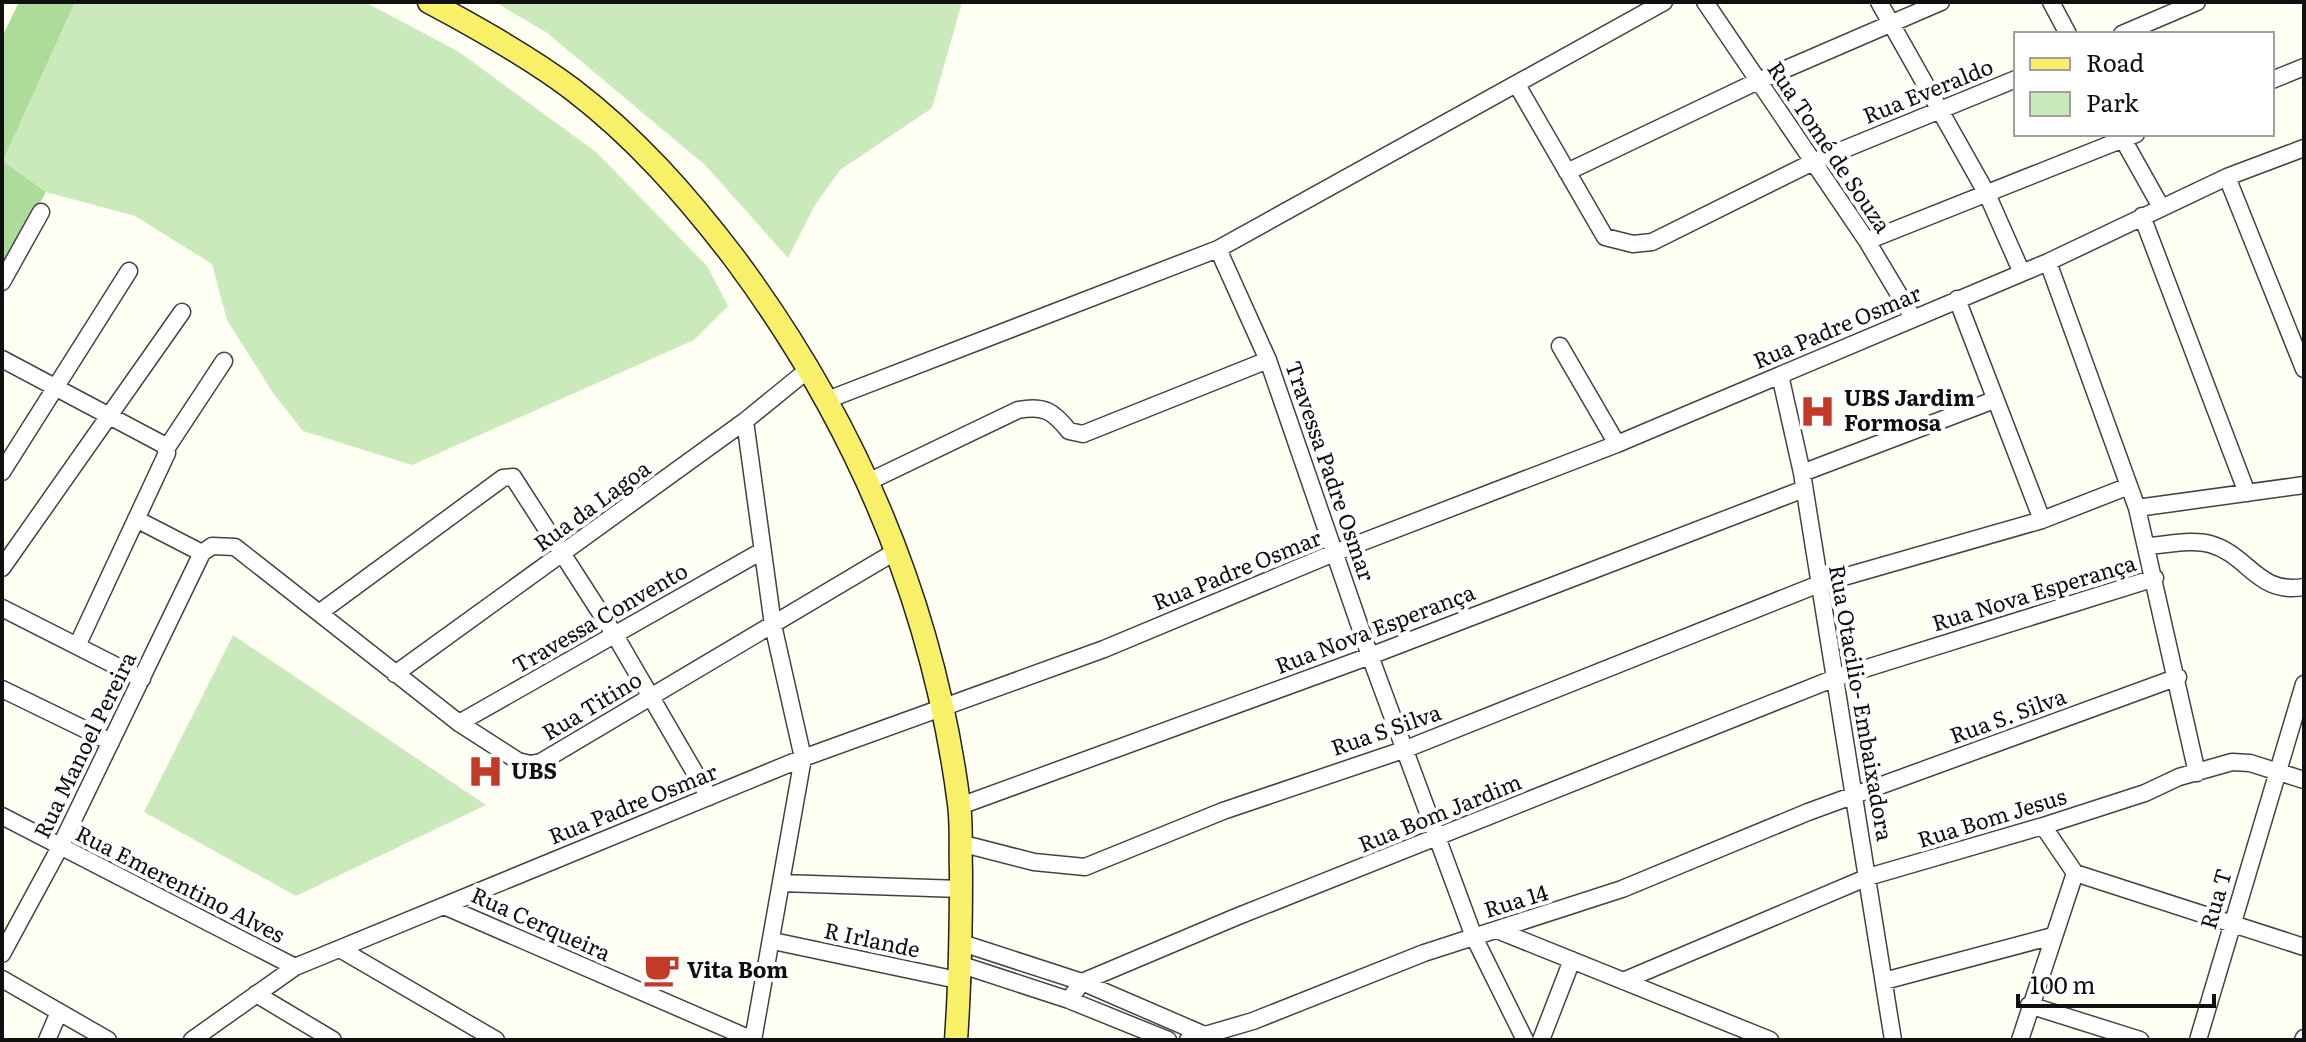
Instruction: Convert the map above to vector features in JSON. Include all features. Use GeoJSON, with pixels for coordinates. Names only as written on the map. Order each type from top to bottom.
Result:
{"type":"FeatureCollection","features":[{"type":"Feature","properties":{"kind":"main road"},"geometry":{"type":"LineString","coordinates":[[429,2],[573,90],[663,171],[759,292],[810,368],[870,481],[898,550],[941,708],[960,806],[962,963],[956,1040]]}},
{"type":"Feature","properties":{"kind":"street"},"geometry":{"type":"LineString","coordinates":[[827,400],[1218,249],[1664,2]]}},
{"type":"Feature","properties":{"kind":"street","name":"Rua Tomé de Souza"},"geometry":{"type":"LineString","coordinates":[[1705,2],[1867,241],[1913,318]]}},
{"type":"Feature","properties":{"kind":"street"},"geometry":{"type":"LineString","coordinates":[[1879,2],[1987,194],[2022,273]]}},
{"type":"Feature","properties":{"kind":"street"},"geometry":{"type":"LineString","coordinates":[[1567,172],[1758,81],[1941,2]]}},
{"type":"Feature","properties":{"kind":"street"},"geometry":{"type":"LineString","coordinates":[[2051,2],[2067,32]]}},
{"type":"Feature","properties":{"kind":"street"},"geometry":{"type":"LineString","coordinates":[[2127,32],[2197,2]]}},
{"type":"Feature","properties":{"kind":"street"},"geometry":{"type":"LineString","coordinates":[[2274,79],[2304,67]]}},
{"type":"Feature","properties":{"kind":"street","name":"Rua Everaldo"},"geometry":{"type":"LineString","coordinates":[[1517,85],[1605,237],[1633,244],[1652,242],[1813,162],[2014,80]]}},
{"type":"Feature","properties":{"kind":"street"},"geometry":{"type":"LineString","coordinates":[[1867,241],[2126,136],[2161,207]]}},
{"type":"Feature","properties":{"kind":"street","name":"Rua Padre Osmar"},"geometry":{"type":"LineString","coordinates":[[192,1040],[295,967],[803,758],[1104,649],[1334,553],[1617,444],[2048,262],[2227,177],[2304,148]]}},
{"type":"Feature","properties":{"kind":"street"},"geometry":{"type":"LineString","coordinates":[[2227,177],[2304,369]]}},
{"type":"Feature","properties":{"kind":"street"},"geometry":{"type":"LineString","coordinates":[[2,282],[41,212]]}},
{"type":"Feature","properties":{"kind":"street"},"geometry":{"type":"LineString","coordinates":[[2142,216],[2247,493]]}},
{"type":"Feature","properties":{"kind":"street","name":"Travessa Padre Osmar"},"geometry":{"type":"LineString","coordinates":[[1218,249],[1268,360],[1370,656],[1474,937],[1525,1040]]}},
{"type":"Feature","properties":{"kind":"street"},"geometry":{"type":"LineString","coordinates":[[2048,262],[2137,508],[2178,677],[2197,773]]}},
{"type":"Feature","properties":{"kind":"street"},"geometry":{"type":"LineString","coordinates":[[2,472],[129,271]]}},
{"type":"Feature","properties":{"kind":"street"},"geometry":{"type":"LineString","coordinates":[[1957,299],[2042,520]]}},
{"type":"Feature","properties":{"kind":"street"},"geometry":{"type":"LineString","coordinates":[[2,568],[182,312]]}},
{"type":"Feature","properties":{"kind":"street"},"geometry":{"type":"LineString","coordinates":[[1560,346],[1617,444]]}},
{"type":"Feature","properties":{"kind":"street"},"geometry":{"type":"LineString","coordinates":[[2,359],[109,417],[166,454]]}},
{"type":"Feature","properties":{"kind":"street"},"geometry":{"type":"LineString","coordinates":[[870,481],[1018,410],[1042,407],[1054,412],[1069,431],[1083,434],[1268,360]]}},
{"type":"Feature","properties":{"kind":"street"},"geometry":{"type":"LineString","coordinates":[[77,646],[166,454],[224,361]]}},
{"type":"Feature","properties":{"kind":"street","name":"Rua da Lagoa"},"geometry":{"type":"LineString","coordinates":[[395,674],[745,421],[810,368]]}},
{"type":"Feature","properties":{"kind":"street","name":"Rua Otacilio- Embaixadora"},"geometry":{"type":"LineString","coordinates":[[1780,375],[1803,481],[1893,1040]]}},
{"type":"Feature","properties":{"kind":"street","name":"Rua Nova Esperança"},"geometry":{"type":"LineString","coordinates":[[960,806],[1370,656],[1624,555],[1994,400]]}},
{"type":"Feature","properties":{"kind":"street"},"geometry":{"type":"LineString","coordinates":[[745,421],[773,625],[803,758],[773,941],[753,1040]]}},
{"type":"Feature","properties":{"kind":"street"},"geometry":{"type":"LineString","coordinates":[[319,613],[503,478],[513,477],[519,481],[616,637],[709,797]]}},
{"type":"Feature","properties":{"kind":"street"},"geometry":{"type":"LineString","coordinates":[[2137,508],[2304,485]]}},
{"type":"Feature","properties":{"kind":"street","name":"Rua S Silva"},"geometry":{"type":"LineString","coordinates":[[960,843],[1034,862],[1085,867],[1223,811],[1406,749],[1819,584],[2042,520],[2129,486]]}},
{"type":"Feature","properties":{"kind":"street"},"geometry":{"type":"LineString","coordinates":[[136,519],[202,553]]}},
{"type":"Feature","properties":{"kind":"street"},"geometry":{"type":"LineString","coordinates":[[2147,546],[2195,542],[2213,545],[2252,569],[2267,584],[2292,589],[2304,587]]}},
{"type":"Feature","properties":{"kind":"street","name":"Rua Titino"},"geometry":{"type":"LineString","coordinates":[[202,553],[219,544],[235,547],[459,723],[518,761],[536,764],[898,550]]}},
{"type":"Feature","properties":{"kind":"street","name":"Travessa Convento"},"geometry":{"type":"LineString","coordinates":[[459,723],[616,637],[762,551]]}},
{"type":"Feature","properties":{"kind":"street","name":"Rua Manoel Pereira"},"geometry":{"type":"LineString","coordinates":[[2,954],[60,847],[202,553]]}},
{"type":"Feature","properties":{"kind":"street","name":"Rua Nova Esperança"},"geometry":{"type":"LineString","coordinates":[[1835,678],[2155,578]]}},
{"type":"Feature","properties":{"kind":"street"},"geometry":{"type":"LineString","coordinates":[[2,608],[142,679]]}},
{"type":"Feature","properties":{"kind":"street","name":"Rua S. Silva"},"geometry":{"type":"LineString","coordinates":[[1854,796],[2178,677]]}},
{"type":"Feature","properties":{"kind":"street","name":"Rua Bom Jardim"},"geometry":{"type":"LineString","coordinates":[[1082,982],[1236,917],[1835,678]]}},
{"type":"Feature","properties":{"kind":"street","name":"Rua T"},"geometry":{"type":"LineString","coordinates":[[2198,1040],[2304,684]]}},
{"type":"Feature","properties":{"kind":"street"},"geometry":{"type":"LineString","coordinates":[[2,689],[111,742]]}},
{"type":"Feature","properties":{"kind":"street","name":"Rua Bom Jesus"},"geometry":{"type":"LineString","coordinates":[[1623,981],[1868,877],[2043,826],[2232,762],[2250,763],[2304,780]]}},
{"type":"Feature","properties":{"kind":"street","name":"Rua 14"},"geometry":{"type":"LineString","coordinates":[[1202,1038],[1474,937],[1622,889],[1854,796]]}},
{"type":"Feature","properties":{"kind":"street","name":"Rua Emerentino Alves"},"geometry":{"type":"LineString","coordinates":[[2,816],[295,967]]}},
{"type":"Feature","properties":{"kind":"street"},"geometry":{"type":"LineString","coordinates":[[2043,826],[2075,873],[2304,947]]}},
{"type":"Feature","properties":{"kind":"street"},"geometry":{"type":"LineString","coordinates":[[2020,1040],[2029,1005],[2075,873]]}},
{"type":"Feature","properties":{"kind":"street"},"geometry":{"type":"LineString","coordinates":[[781,883],[961,889]]}},
{"type":"Feature","properties":{"kind":"street","name":"Rua Cerqueira"},"geometry":{"type":"LineString","coordinates":[[444,906],[753,1040]]}},
{"type":"Feature","properties":{"kind":"street"},"geometry":{"type":"LineString","coordinates":[[1497,930],[1770,1040]]}},
{"type":"Feature","properties":{"kind":"street"},"geometry":{"type":"LineString","coordinates":[[1884,981],[2053,936]]}},
{"type":"Feature","properties":{"kind":"street","name":"R Irlande"},"geometry":{"type":"LineString","coordinates":[[773,941],[962,963]]}},
{"type":"Feature","properties":{"kind":"street"},"geometry":{"type":"LineString","coordinates":[[340,949],[496,1040]]}},
{"type":"Feature","properties":{"kind":"street"},"geometry":{"type":"LineString","coordinates":[[1541,1040],[1572,960]]}},
{"type":"Feature","properties":{"kind":"street"},"geometry":{"type":"LineString","coordinates":[[962,963],[1082,982],[1202,1038]]}},
{"type":"Feature","properties":{"kind":"street"},"geometry":{"type":"LineString","coordinates":[[962,963],[1069,1000],[1168,1040]]}},
{"type":"Feature","properties":{"kind":"street"},"geometry":{"type":"LineString","coordinates":[[2,979],[108,1040]]}},
{"type":"Feature","properties":{"kind":"street"},"geometry":{"type":"LineString","coordinates":[[1069,1000],[1082,982]]}},
{"type":"Feature","properties":{"kind":"street"},"geometry":{"type":"LineString","coordinates":[[256,994],[333,1040]]}},
{"type":"Feature","properties":{"kind":"street"},"geometry":{"type":"LineString","coordinates":[[2029,1005],[2140,1040]]}},
{"type":"Feature","properties":{"kind":"street"},"geometry":{"type":"LineString","coordinates":[[47,1040],[59,1012]]}},
{"type":"Feature","properties":{"kind":"green space"},"geometry":{"type":"Polygon","coordinates":[[[19,2],[75,2],[3,161],[46,192],[2,269],[2,37],[19,2]]]}},
{"type":"Feature","properties":{"kind":"green space"},"geometry":{"type":"Polygon","coordinates":[[[75,2],[365,2],[459,52],[596,152],[707,266],[728,306],[694,340],[412,465],[303,431],[273,393],[227,320],[212,264],[135,216],[46,192],[3,161],[75,2]]]}},
{"type":"Feature","properties":{"kind":"green space"},"geometry":{"type":"Polygon","coordinates":[[[495,2],[962,2],[932,108],[840,170],[815,205],[788,258],[705,165],[546,32],[495,2]]]}},
{"type":"Feature","properties":{"kind":"green space"},"geometry":{"type":"Polygon","coordinates":[[[233,635],[486,805],[296,896],[144,812],[233,635]]]}},
{"type":"Feature","properties":{"kind":"place","name":"UBS Jardim Formosa"},"geometry":{"type":"Point","coordinates":[1818,411]}},
{"type":"Feature","properties":{"kind":"place","name":"UBS"},"geometry":{"type":"Point","coordinates":[485,771]}},
{"type":"Feature","properties":{"kind":"place","name":"Vita Bom"},"geometry":{"type":"Point","coordinates":[661,970]}}]}
